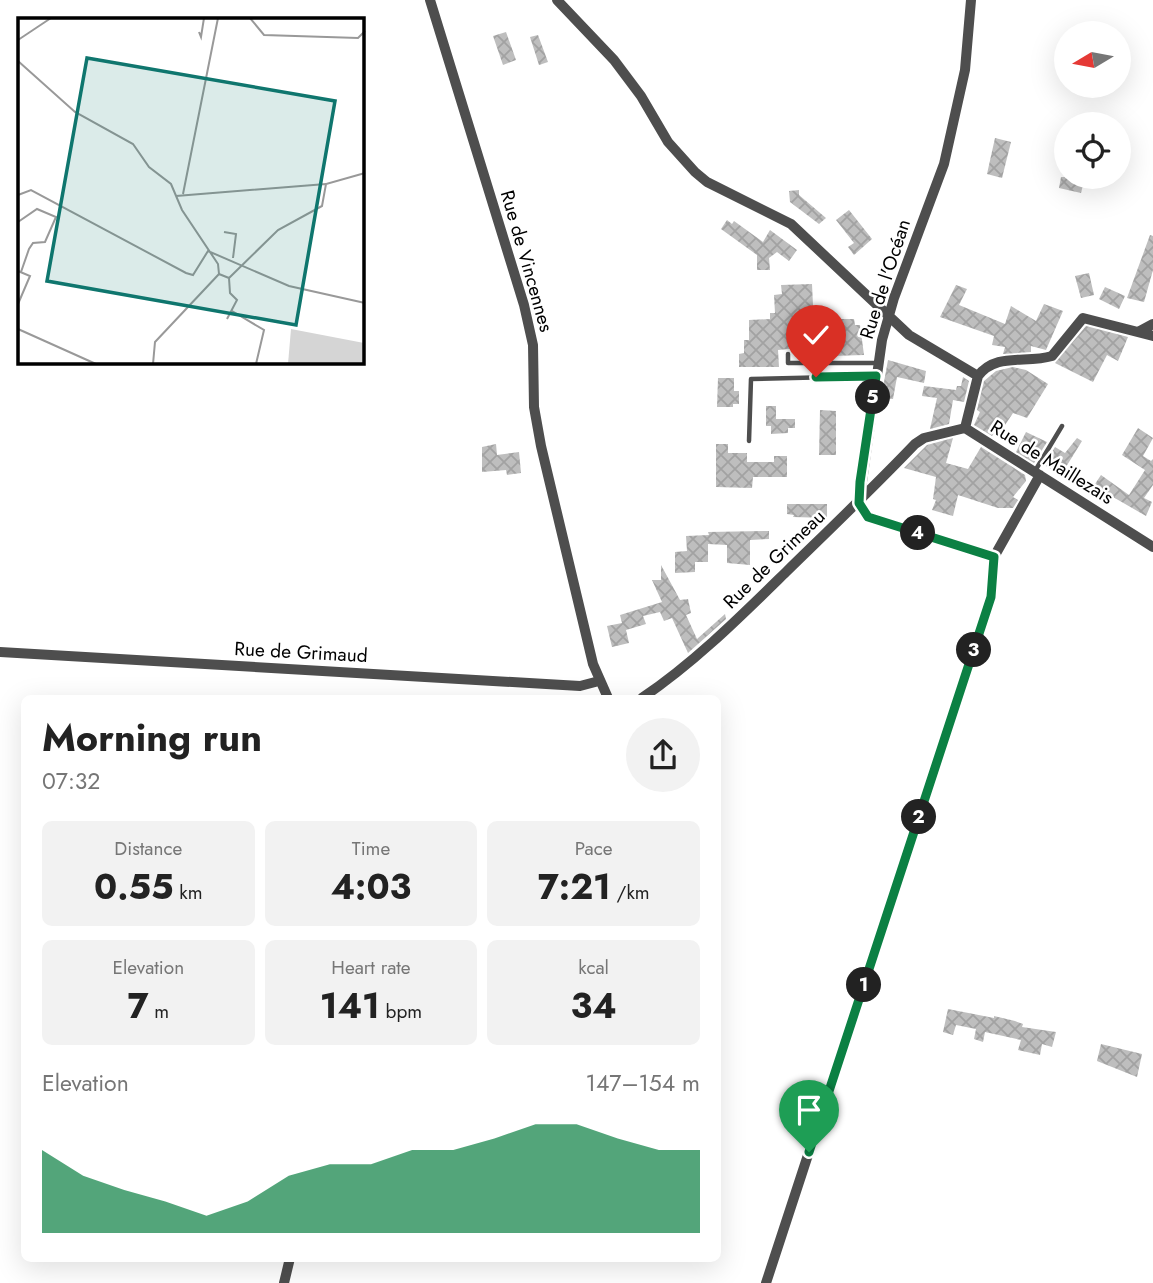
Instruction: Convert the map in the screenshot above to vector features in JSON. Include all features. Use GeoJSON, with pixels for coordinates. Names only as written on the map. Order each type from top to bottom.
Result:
{"type":"FeatureCollection","features":[{"type":"Feature","properties":{"kind":"street","name":"Rue de Vincennes"},"geometry":{"type":"LineString","coordinates":[[430,0],[524,305],[533,345],[534,407],[541,446],[600,681],[607,695]]}},
{"type":"Feature","properties":{"kind":"street"},"geometry":{"type":"LineString","coordinates":[[557,0],[614,60],[641,96],[668,142],[695,172],[707,182],[791,224],[909,335],[978,376],[987,364],[1052,356],[1083,318],[1153,336]]}},
{"type":"Feature","properties":{"kind":"street","name":"Rue de l'Océan"},"geometry":{"type":"LineString","coordinates":[[859,503],[878,363],[888,316],[944,164],[965,70],[971,0]]}},
{"type":"Feature","properties":{"kind":"street"},"geometry":{"type":"LineString","coordinates":[[1140,331],[1153,324]]}},
{"type":"Feature","properties":{"kind":"street","name":"Rue de Maillezais"},"geometry":{"type":"LineString","coordinates":[[978,376],[965,428],[1153,547]]}},
{"type":"Feature","properties":{"kind":"street","name":"Rue de Grimeau"},"geometry":{"type":"LineString","coordinates":[[646,695],[689,664],[859,503],[915,444],[923,438],[965,428]]}},
{"type":"Feature","properties":{"kind":"street"},"geometry":{"type":"LineString","coordinates":[[766,1283],[991,597],[994,557],[1037,473]]}},
{"type":"Feature","properties":{"kind":"street"},"geometry":{"type":"LineString","coordinates":[[859,503],[868,517],[994,557]]}},
{"type":"Feature","properties":{"kind":"street","name":"Rue de Grimaud"},"geometry":{"type":"LineString","coordinates":[[0,652],[580,686],[600,681]]}},
{"type":"Feature","properties":{"kind":"street"},"geometry":{"type":"LineString","coordinates":[[284,1283],[289,1262]]}},
{"type":"Feature","properties":{"kind":"lane"},"geometry":{"type":"LineString","coordinates":[[788,354],[788,363],[878,363]]}},
{"type":"Feature","properties":{"kind":"lane"},"geometry":{"type":"LineString","coordinates":[[749,441],[751,379],[876,376]]}},
{"type":"Feature","properties":{"kind":"lane"},"geometry":{"type":"LineString","coordinates":[[1037,473],[1062,426]]}},
{"type":"Feature","properties":{"kind":"building"},"geometry":{"type":"Polygon","coordinates":[[[506,32],[516,60],[503,65],[493,36],[506,32]]]}},
{"type":"Feature","properties":{"kind":"building"},"geometry":{"type":"Polygon","coordinates":[[[538,35],[548,62],[539,65],[530,37],[538,35]]]}},
{"type":"Feature","properties":{"kind":"building"},"geometry":{"type":"Polygon","coordinates":[[[995,138],[1011,142],[1002,178],[987,174],[995,138]]]}},
{"type":"Feature","properties":{"kind":"building"},"geometry":{"type":"Polygon","coordinates":[[[1063,189],[1082,189],[1081,193],[1063,189]]]}},
{"type":"Feature","properties":{"kind":"building"},"geometry":{"type":"Polygon","coordinates":[[[799,190],[799,195],[826,218],[819,224],[790,202],[789,191],[799,190]]]}},
{"type":"Feature","properties":{"kind":"building"},"geometry":{"type":"Polygon","coordinates":[[[849,210],[872,239],[854,255],[848,247],[854,243],[836,220],[849,210]]]}},
{"type":"Feature","properties":{"kind":"building"},"geometry":{"type":"Polygon","coordinates":[[[727,220],[732,224],[734,221],[763,242],[770,230],[797,250],[789,261],[777,252],[769,258],[770,270],[757,270],[757,255],[721,229],[727,220]]]}},
{"type":"Feature","properties":{"kind":"building"},"geometry":{"type":"Polygon","coordinates":[[[1150,235],[1153,236],[1153,270],[1144,302],[1127,298],[1150,235]]]}},
{"type":"Feature","properties":{"kind":"building"},"geometry":{"type":"Polygon","coordinates":[[[1089,273],[1094,295],[1081,298],[1075,276],[1089,273]]]}},
{"type":"Feature","properties":{"kind":"building"},"geometry":{"type":"Polygon","coordinates":[[[812,284],[814,327],[840,329],[840,319],[854,319],[855,325],[860,325],[864,355],[800,357],[800,348],[778,350],[779,367],[739,367],[739,354],[744,353],[744,340],[749,340],[749,320],[770,319],[770,313],[775,313],[774,295],[782,294],[781,285],[812,284]]]}},
{"type":"Feature","properties":{"kind":"building"},"geometry":{"type":"Polygon","coordinates":[[[956,285],[967,289],[959,305],[1005,324],[1011,306],[1036,321],[1044,304],[1063,311],[1046,350],[1031,346],[1031,352],[1003,354],[1005,347],[992,345],[994,336],[940,317],[956,285]]]}},
{"type":"Feature","properties":{"kind":"building"},"geometry":{"type":"Polygon","coordinates":[[[1105,287],[1125,296],[1119,309],[1099,299],[1105,287]]]}},
{"type":"Feature","properties":{"kind":"building"},"geometry":{"type":"Polygon","coordinates":[[[1086,326],[1128,337],[1118,361],[1107,355],[1093,382],[1055,363],[1086,326]]]}},
{"type":"Feature","properties":{"kind":"building"},"geometry":{"type":"Polygon","coordinates":[[[888,360],[926,371],[924,383],[897,377],[893,399],[881,398],[888,360]]]}},
{"type":"Feature","properties":{"kind":"building"},"geometry":{"type":"Polygon","coordinates":[[[1013,367],[1026,370],[1048,384],[1027,418],[1013,413],[1003,428],[999,426],[992,436],[974,425],[980,412],[977,410],[984,381],[996,371],[1013,367]]]}},
{"type":"Feature","properties":{"kind":"building"},"geometry":{"type":"Polygon","coordinates":[[[963,377],[969,381],[964,402],[953,400],[949,424],[930,429],[937,398],[922,396],[924,386],[956,390],[957,386],[961,386],[963,377]]]}},
{"type":"Feature","properties":{"kind":"building"},"geometry":{"type":"Polygon","coordinates":[[[718,378],[734,378],[734,391],[739,391],[739,404],[733,404],[733,407],[717,407],[718,378]]]}},
{"type":"Feature","properties":{"kind":"building"},"geometry":{"type":"Polygon","coordinates":[[[766,406],[776,406],[776,419],[795,419],[795,428],[788,428],[788,433],[771,434],[771,426],[766,426],[766,406]]]}},
{"type":"Feature","properties":{"kind":"building"},"geometry":{"type":"Polygon","coordinates":[[[820,410],[836,411],[836,455],[819,455],[820,410]]]}},
{"type":"Feature","properties":{"kind":"building"},"geometry":{"type":"Polygon","coordinates":[[[1138,428],[1153,438],[1143,456],[1151,461],[1153,459],[1153,485],[1144,498],[1152,502],[1146,516],[1113,497],[1109,502],[1091,490],[1101,475],[1129,495],[1145,470],[1122,455],[1138,428]]]}},
{"type":"Feature","properties":{"kind":"building"},"geometry":{"type":"Polygon","coordinates":[[[1026,432],[1047,442],[1034,463],[1016,452],[1026,432]]]}},
{"type":"Feature","properties":{"kind":"building"},"geometry":{"type":"Polygon","coordinates":[[[953,438],[946,463],[968,469],[981,447],[1025,475],[1026,481],[1013,497],[1018,500],[1013,508],[998,508],[958,495],[953,516],[932,510],[936,500],[933,499],[936,477],[904,468],[927,445],[953,438]]]}},
{"type":"Feature","properties":{"kind":"building"},"geometry":{"type":"Polygon","coordinates":[[[1077,438],[1082,441],[1061,475],[1044,465],[1055,447],[1065,453],[1077,438]]]}},
{"type":"Feature","properties":{"kind":"building"},"geometry":{"type":"Polygon","coordinates":[[[496,444],[497,455],[519,452],[521,473],[507,475],[506,470],[482,472],[482,447],[496,444]]]}},
{"type":"Feature","properties":{"kind":"building"},"geometry":{"type":"Polygon","coordinates":[[[716,444],[728,444],[728,453],[747,453],[747,462],[774,462],[774,456],[787,456],[787,477],[753,477],[752,488],[716,487],[716,444]]]}},
{"type":"Feature","properties":{"kind":"building"},"geometry":{"type":"Polygon","coordinates":[[[787,504],[827,504],[827,518],[793,517],[794,515],[787,514],[787,504]]]}},
{"type":"Feature","properties":{"kind":"building"},"geometry":{"type":"Polygon","coordinates":[[[769,531],[769,539],[750,540],[750,565],[727,563],[727,545],[708,544],[708,562],[695,562],[695,572],[675,573],[675,552],[687,551],[686,536],[709,535],[708,532],[769,531]]]}},
{"type":"Feature","properties":{"kind":"building"},"geometry":{"type":"Polygon","coordinates":[[[661,565],[680,600],[688,599],[691,613],[686,615],[697,639],[725,614],[726,619],[688,653],[672,618],[664,621],[660,612],[643,616],[646,624],[626,630],[629,643],[612,647],[607,626],[622,623],[620,615],[662,602],[652,580],[661,580],[661,565]]]}},
{"type":"Feature","properties":{"kind":"building"},"geometry":{"type":"Polygon","coordinates":[[[948,1009],[994,1016],[1023,1024],[1022,1027],[1056,1032],[1052,1047],[1042,1044],[1040,1055],[1018,1050],[1021,1040],[985,1032],[983,1042],[974,1039],[976,1029],[956,1025],[953,1035],[943,1032],[948,1009]]]}},
{"type":"Feature","properties":{"kind":"building"},"geometry":{"type":"Polygon","coordinates":[[[1101,1044],[1142,1054],[1137,1077],[1097,1061],[1101,1044]]]}},
{"type":"Feature","properties":{"kind":"route"},"geometry":{"type":"LineString","coordinates":[[809,1152],[991,597],[994,557],[868,517],[859,503],[860,482],[876,376],[816,377]]}}]}
